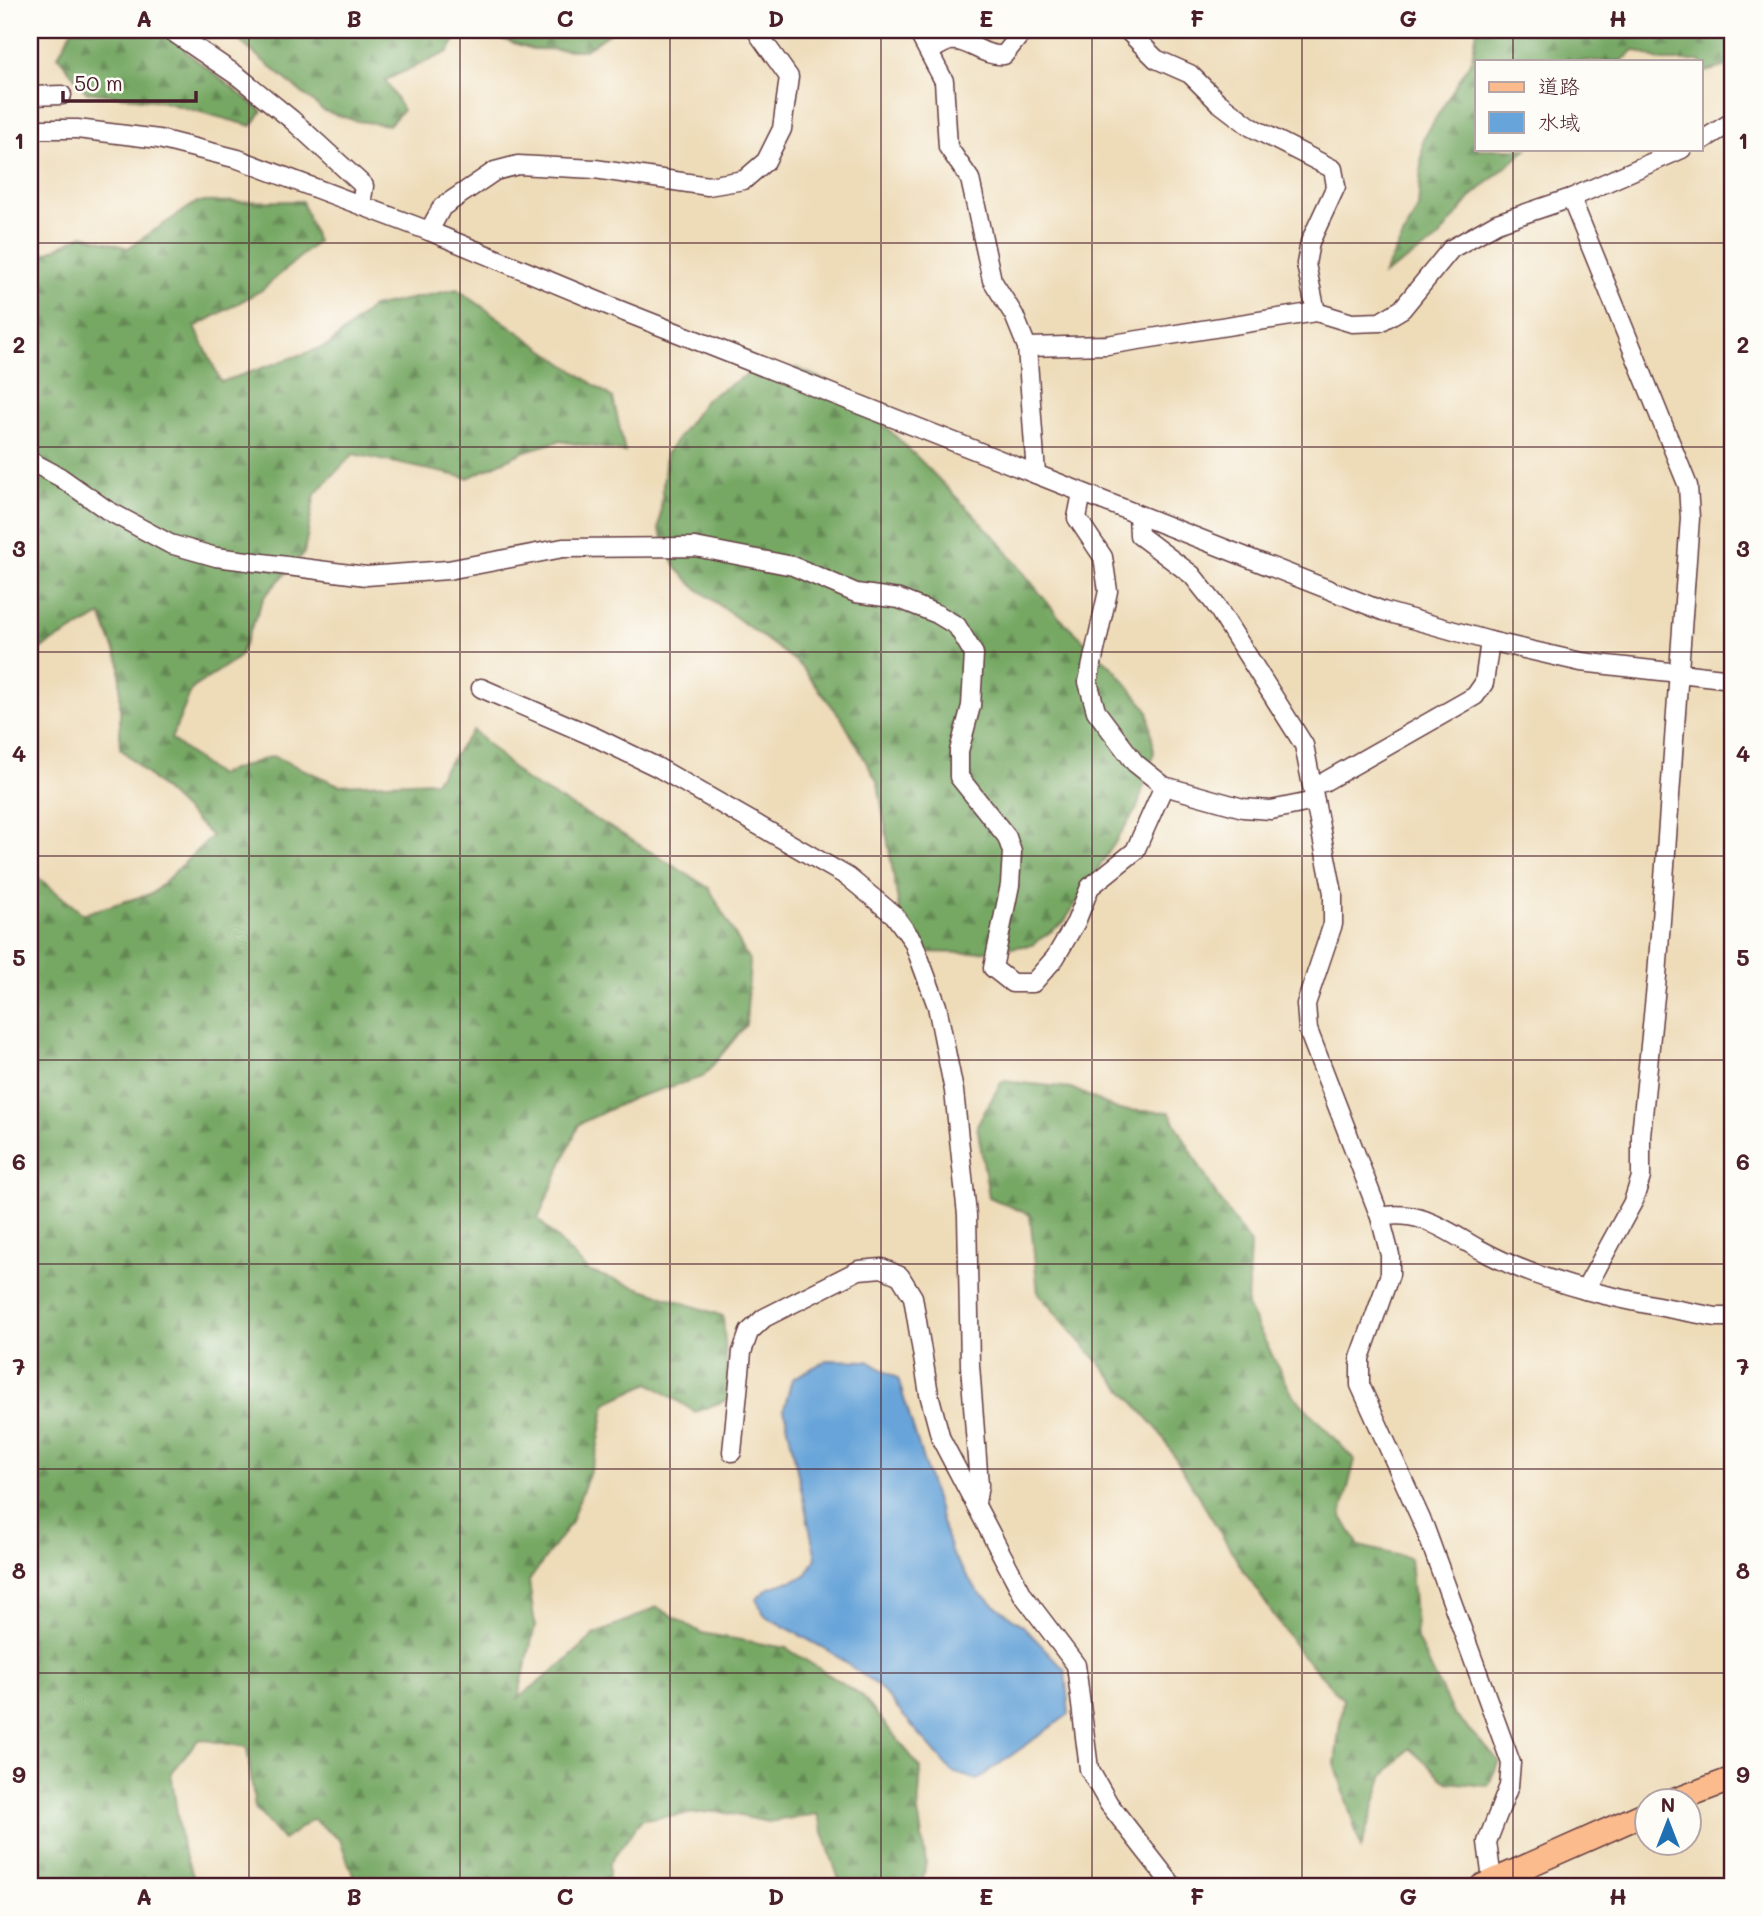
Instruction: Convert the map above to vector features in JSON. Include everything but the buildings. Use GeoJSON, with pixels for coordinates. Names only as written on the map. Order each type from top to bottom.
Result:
{"type":"FeatureCollection","features":[{"type":"Feature","properties":{"kind":"main road"},"geometry":{"type":"LineString","coordinates":[[1702,1791],[1732,1779]]}},
{"type":"Feature","properties":{"kind":"main road"},"geometry":{"type":"LineString","coordinates":[[1487,1883],[1632,1820]]}},
{"type":"Feature","properties":{"kind":"street"},"geometry":{"type":"LineString","coordinates":[[429,232],[442,207],[495,171],[518,166],[595,169],[708,186],[744,180],[766,161],[782,129],[789,77],[759,35],[762,30]]}},
{"type":"Feature","properties":{"kind":"street"},"geometry":{"type":"LineString","coordinates":[[917,30],[944,81],[948,147],[970,179],[992,280],[1014,315],[1027,347],[1036,474]]}},
{"type":"Feature","properties":{"kind":"street"},"geometry":{"type":"LineString","coordinates":[[929,51],[950,41],[967,44],[989,57],[1004,55],[1024,30]]}},
{"type":"Feature","properties":{"kind":"street"},"geometry":{"type":"LineString","coordinates":[[1127,30],[1156,60],[1190,74],[1218,102],[1251,127],[1333,169],[1336,186],[1310,242],[1306,264],[1316,312]]}},
{"type":"Feature","properties":{"kind":"street"},"geometry":{"type":"LineString","coordinates":[[173,32],[239,77],[290,119],[363,186],[360,205]]}},
{"type":"Feature","properties":{"kind":"street"},"geometry":{"type":"LineString","coordinates":[[30,96],[62,95]]}},
{"type":"Feature","properties":{"kind":"street"},"geometry":{"type":"LineString","coordinates":[[1702,140],[1732,122]]}},
{"type":"Feature","properties":{"kind":"street"},"geometry":{"type":"LineString","coordinates":[[30,130],[77,129],[159,139],[238,159],[429,232],[1383,611],[1490,641],[1581,662],[1732,679]]}},
{"type":"Feature","properties":{"kind":"street"},"geometry":{"type":"LineString","coordinates":[[1027,347],[1107,345],[1316,312],[1352,323],[1380,322],[1402,309],[1451,249],[1497,223],[1571,198],[1680,150]]}},
{"type":"Feature","properties":{"kind":"street"},"geometry":{"type":"LineString","coordinates":[[1571,198],[1688,486],[1690,518],[1681,675],[1657,976],[1641,1135],[1641,1177],[1633,1202],[1586,1290]]}},
{"type":"Feature","properties":{"kind":"street"},"geometry":{"type":"LineString","coordinates":[[30,461],[60,477],[107,510],[170,544],[216,557],[366,576],[448,570],[563,548],[695,547],[793,566],[856,593],[899,599],[937,614],[957,626],[974,654],[971,706],[959,751],[959,777],[1007,837],[1012,852],[1010,885],[993,968],[1012,983],[1033,983],[1055,958],[1076,922],[1090,887],[1135,851],[1164,786]]}},
{"type":"Feature","properties":{"kind":"street"},"geometry":{"type":"LineString","coordinates":[[1082,493],[1077,518],[1104,557],[1108,591],[1088,682],[1096,711],[1135,764],[1164,786],[1242,808],[1271,810],[1313,793],[1324,782],[1475,696],[1484,683],[1490,641]]}},
{"type":"Feature","properties":{"kind":"street"},"geometry":{"type":"LineString","coordinates":[[1138,514],[1139,535],[1192,575],[1216,604],[1304,745],[1333,893],[1333,924],[1306,1004],[1308,1030],[1380,1217],[1390,1255],[1390,1274],[1360,1358],[1360,1385],[1425,1528],[1511,1763],[1509,1786],[1487,1842],[1487,1883]]}},
{"type":"Feature","properties":{"kind":"street"},"geometry":{"type":"LineString","coordinates":[[481,688],[585,732],[657,767],[848,877],[894,915],[913,941],[937,1006],[954,1091],[967,1215],[970,1365],[979,1486],[976,1503]]}},
{"type":"Feature","properties":{"kind":"street"},"geometry":{"type":"LineString","coordinates":[[1380,1217],[1401,1213],[1422,1218],[1507,1265],[1586,1290],[1716,1317],[1732,1317]]}},
{"type":"Feature","properties":{"kind":"street"},"geometry":{"type":"LineString","coordinates":[[732,1452],[742,1352],[749,1332],[764,1318],[859,1270],[882,1268],[900,1276],[913,1297],[929,1394],[941,1439],[1023,1595],[1076,1665],[1089,1769],[1109,1804],[1173,1886]]}},
{"type":"Feature","properties":{"kind":"green space"},"geometry":{"type":"Polygon","coordinates":[[[72,30],[461,30],[448,52],[385,80],[403,110],[389,125],[357,121],[324,111],[238,40],[201,37],[185,51],[262,111],[252,126],[160,101],[86,92],[58,56],[72,30]]]}},
{"type":"Feature","properties":{"kind":"green space"},"geometry":{"type":"Polygon","coordinates":[[[474,30],[614,30],[585,50],[532,49],[474,30]]]}},
{"type":"Feature","properties":{"kind":"green space"},"geometry":{"type":"Polygon","coordinates":[[[1477,30],[1732,30],[1732,65],[1702,73],[1702,60],[1659,60],[1634,50],[1623,60],[1475,60],[1475,150],[1526,150],[1472,196],[1436,241],[1383,275],[1418,208],[1423,139],[1472,59],[1477,30]]]}},
{"type":"Feature","properties":{"kind":"green space"},"geometry":{"type":"Polygon","coordinates":[[[302,201],[317,242],[262,290],[195,327],[221,382],[329,345],[372,307],[457,289],[613,398],[625,452],[559,441],[525,451],[468,478],[353,454],[315,494],[304,553],[264,597],[239,657],[192,689],[171,739],[217,775],[273,756],[339,785],[435,781],[473,730],[525,780],[617,831],[709,888],[750,962],[746,1025],[703,1077],[633,1098],[579,1124],[538,1219],[588,1271],[723,1316],[729,1399],[695,1412],[649,1383],[606,1403],[596,1455],[570,1524],[529,1581],[535,1626],[518,1698],[565,1662],[594,1635],[657,1607],[702,1633],[786,1648],[861,1695],[921,1768],[918,1812],[926,1862],[922,1886],[841,1886],[817,1814],[768,1822],[717,1811],[642,1819],[609,1864],[609,1886],[357,1886],[340,1840],[313,1819],[283,1840],[255,1808],[247,1747],[199,1739],[171,1772],[182,1847],[197,1886],[30,1886],[30,871],[83,914],[153,893],[212,836],[120,748],[120,664],[101,615],[30,654],[30,277],[35,259],[83,235],[128,248],[197,202],[302,201]]]}},
{"type":"Feature","properties":{"kind":"green space"},"geometry":{"type":"Polygon","coordinates":[[[797,368],[850,392],[921,461],[996,538],[1059,617],[1116,671],[1148,710],[1154,752],[1137,808],[1064,922],[1032,945],[969,953],[918,952],[902,926],[878,783],[842,719],[799,664],[695,587],[677,569],[659,529],[666,454],[706,399],[755,370],[797,368]]]}},
{"type":"Feature","properties":{"kind":"green space"},"geometry":{"type":"Polygon","coordinates":[[[1002,1081],[1071,1088],[1119,1110],[1169,1112],[1215,1193],[1250,1244],[1247,1306],[1292,1394],[1355,1460],[1341,1515],[1359,1546],[1410,1558],[1417,1639],[1452,1712],[1499,1761],[1488,1786],[1447,1782],[1409,1748],[1383,1777],[1361,1848],[1335,1764],[1343,1699],[1300,1653],[1243,1570],[1159,1431],[1038,1293],[1030,1215],[989,1197],[977,1125],[1002,1081]]]}},
{"type":"Feature","properties":{"kind":"water"},"geometry":{"type":"Polygon","coordinates":[[[827,1360],[868,1361],[898,1379],[952,1554],[979,1593],[1024,1627],[1065,1670],[1069,1714],[977,1780],[952,1772],[878,1686],[829,1651],[765,1616],[756,1599],[769,1588],[806,1576],[816,1558],[784,1409],[792,1379],[827,1360]]]}}]}
